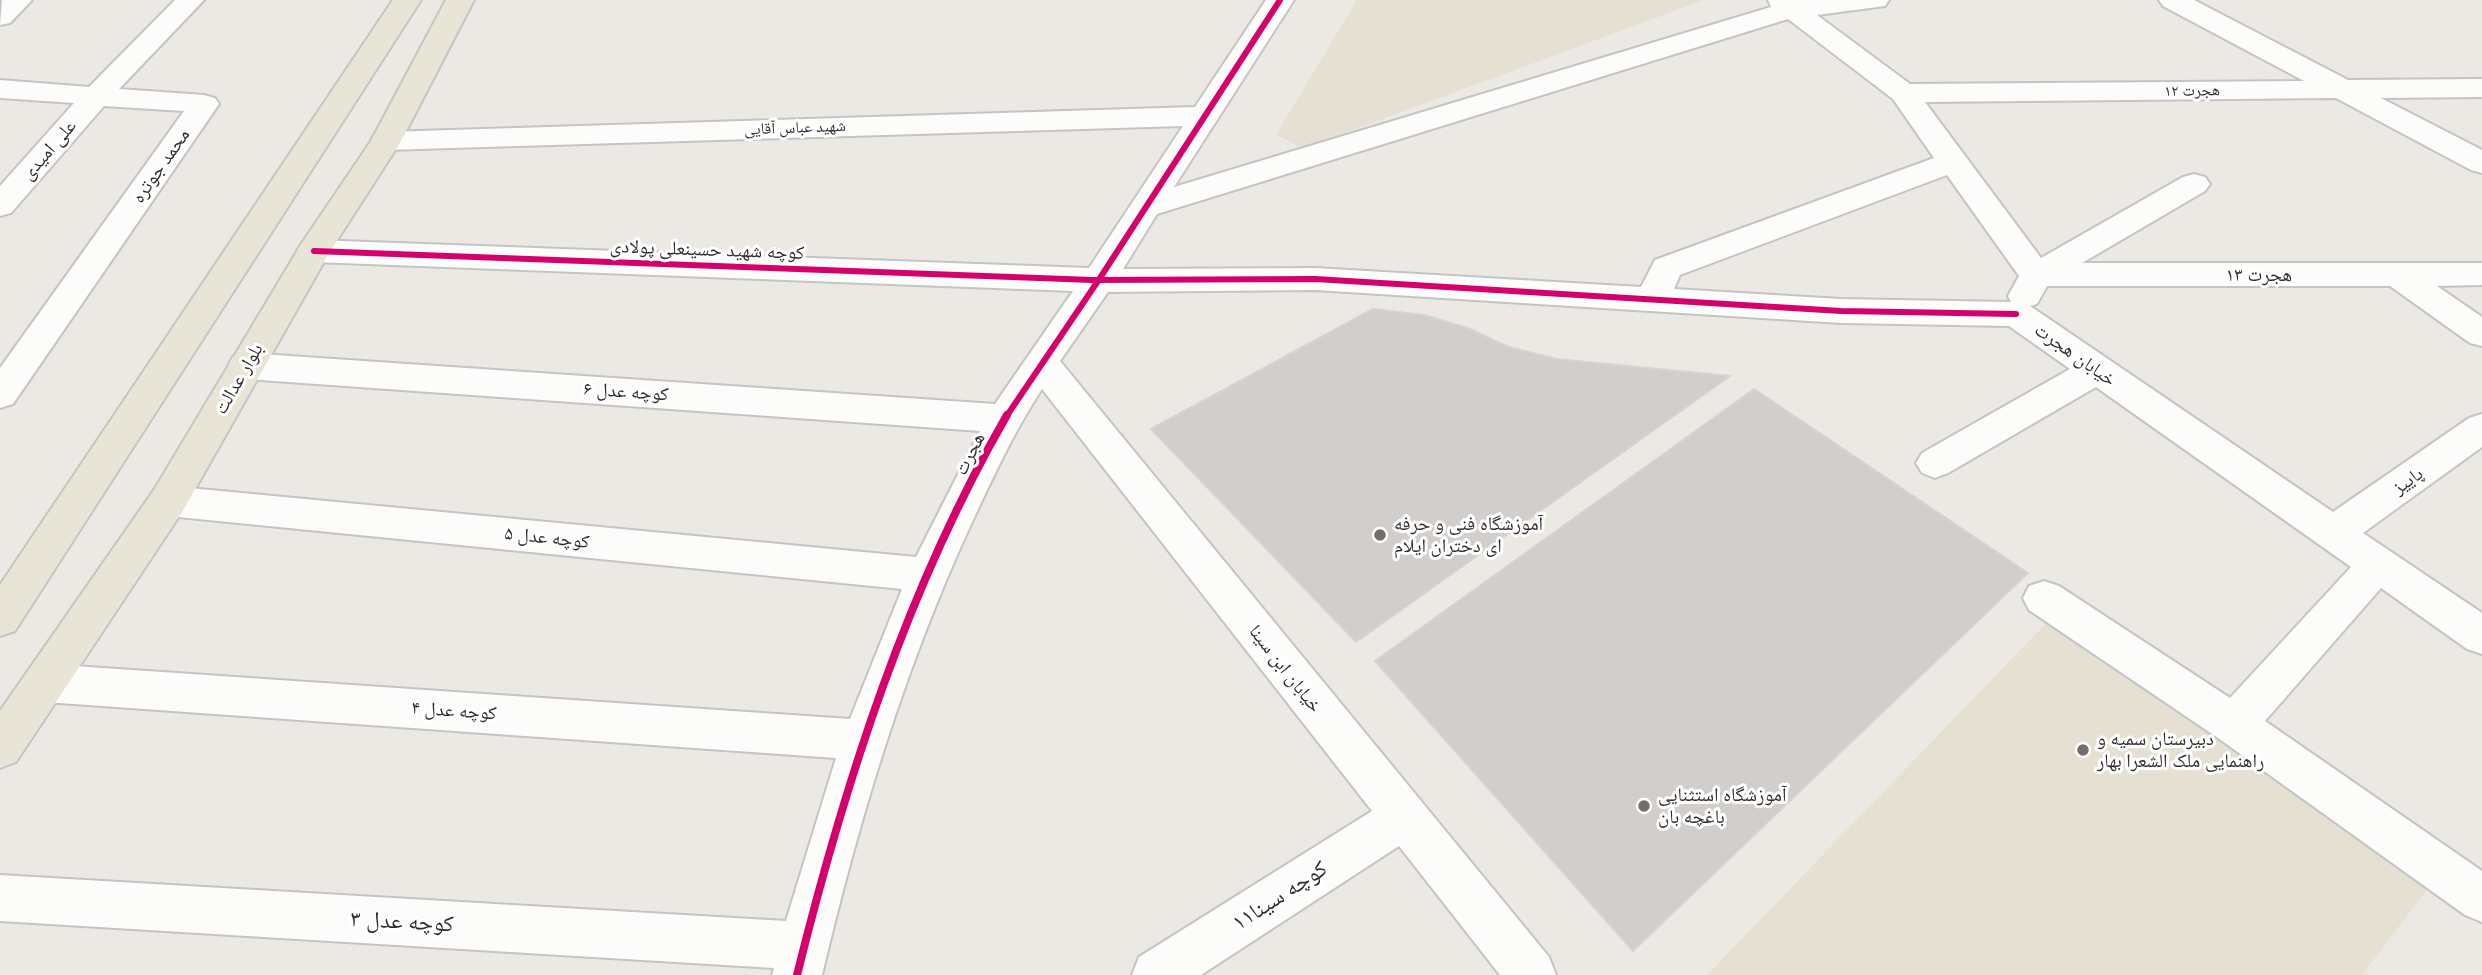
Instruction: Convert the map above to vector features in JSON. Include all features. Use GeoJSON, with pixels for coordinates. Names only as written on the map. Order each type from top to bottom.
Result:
{"type":"FeatureCollection","features":[{"type":"Feature","properties":{"kind":"main road"},"geometry":{"type":"LineString","coordinates":[[0,619],[407,0]]}},
{"type":"Feature","properties":{"kind":"main road","name":"بلوار عدالت"},"geometry":{"type":"LineString","coordinates":[[0,748],[168,501],[314,251],[386,141],[460,0]]}},
{"type":"Feature","properties":{"kind":"street"},"geometry":{"type":"LineString","coordinates":[[0,17],[18,0]]}},
{"type":"Feature","properties":{"kind":"street","name":"علی امیدی"},"geometry":{"type":"LineString","coordinates":[[0,206],[98,94],[190,0]]}},
{"type":"Feature","properties":{"kind":"street","name":"هجرت"},"geometry":{"type":"LineString","coordinates":[[801,961],[863,740],[926,575],[1006,419],[1041,362],[1099,280],[1280,0]]}},
{"type":"Feature","properties":{"kind":"street"},"geometry":{"type":"LineString","coordinates":[[1145,207],[1786,4],[1875,0]]}},
{"type":"Feature","properties":{"kind":"street"},"geometry":{"type":"LineString","coordinates":[[2173,0],[2482,163]]}},
{"type":"Feature","properties":{"kind":"street"},"geometry":{"type":"LineString","coordinates":[[1786,4],[1903,93],[2036,275],[2194,184]]}},
{"type":"Feature","properties":{"kind":"street","name":"هجرت ۱۲"},"geometry":{"type":"LineString","coordinates":[[1903,93],[2482,88]]}},
{"type":"Feature","properties":{"kind":"street","name":"محمد جوتره"},"geometry":{"type":"LineString","coordinates":[[0,89],[98,94],[204,104],[0,395]]}},
{"type":"Feature","properties":{"kind":"street","name":"شهید عباس آقایی"},"geometry":{"type":"LineString","coordinates":[[386,141],[1204,116]]}},
{"type":"Feature","properties":{"kind":"street"},"geometry":{"type":"LineString","coordinates":[[1653,299],[1667,268],[1953,162]]}},
{"type":"Feature","properties":{"kind":"street","name":"کوچه شهید حسینعلی پولادی"},"geometry":{"type":"LineString","coordinates":[[314,251],[1099,280],[1308,279],[1475,286],[1653,299],[1963,314],[2016,314]]}},
{"type":"Feature","properties":{"kind":"street","name":"هجرت ۱۳"},"geometry":{"type":"LineString","coordinates":[[2036,275],[2482,274]]}},
{"type":"Feature","properties":{"kind":"street","name":"خیابان هجرت"},"geometry":{"type":"LineString","coordinates":[[2036,275],[2016,314],[2482,636]]}},
{"type":"Feature","properties":{"kind":"street"},"geometry":{"type":"LineString","coordinates":[[2398,275],[2482,334]]}},
{"type":"Feature","properties":{"kind":"street","name":"خیابان ابن سینا"},"geometry":{"type":"LineString","coordinates":[[1041,362],[1531,975]]}},
{"type":"Feature","properties":{"kind":"street","name":"کوچه عدل ۶"},"geometry":{"type":"LineString","coordinates":[[246,366],[1006,419]]}},
{"type":"Feature","properties":{"kind":"street"},"geometry":{"type":"LineString","coordinates":[[1935,463],[2096,370]]}},
{"type":"Feature","properties":{"kind":"street","name":"پاییز"},"geometry":{"type":"LineString","coordinates":[[2333,533],[2482,428]]}},
{"type":"Feature","properties":{"kind":"street","name":"کوچه عدل ۵"},"geometry":{"type":"LineString","coordinates":[[168,501],[926,575]]}},
{"type":"Feature","properties":{"kind":"street"},"geometry":{"type":"LineString","coordinates":[[2234,724],[2378,564]]}},
{"type":"Feature","properties":{"kind":"street"},"geometry":{"type":"LineString","coordinates":[[2044,598],[2234,724],[2482,899]]}},
{"type":"Feature","properties":{"kind":"street","name":"کوچه عدل ۴"},"geometry":{"type":"LineString","coordinates":[[45,683],[863,740]]}},
{"type":"Feature","properties":{"kind":"street","name":"کوچه سینا۱۱"},"geometry":{"type":"LineString","coordinates":[[1157,975],[1403,817]]}},
{"type":"Feature","properties":{"kind":"street","name":"کوچه عدل ۳"},"geometry":{"type":"LineString","coordinates":[[0,898],[801,961]]}},
{"type":"Feature","properties":{"kind":"shaded area"},"geometry":{"type":"Polygon","coordinates":[[[1357,0],[1704,0],[1304,148],[1276,135],[1357,0]]]}},
{"type":"Feature","properties":{"kind":"shaded area","name":"دبیرستان سمیه و راهنمایی ملک الشعرا بهار"},"geometry":{"type":"Polygon","coordinates":[[[2052,617],[2432,883],[2362,975],[1707,975],[2052,617]]]}},
{"type":"Feature","properties":{"kind":"building","name":"آموزشگاه فنی و حرفه ای دختران ایلام"},"geometry":{"type":"Polygon","coordinates":[[[1373,309],[1424,315],[1468,328],[1506,346],[1556,359],[1730,376],[1356,642],[1151,429],[1373,309]]]}},
{"type":"Feature","properties":{"kind":"building","name":"آموزشگاه استثنایی باغچه بان"},"geometry":{"type":"Polygon","coordinates":[[[1754,389],[2028,573],[1633,951],[1375,661],[1754,389]]]}},
{"type":"Feature","properties":{"kind":"cycle path"},"geometry":{"type":"LineString","coordinates":[[797,975],[835,831],[857,760],[909,620],[970,485],[1027,382],[1100,278],[1280,0]]}},
{"type":"Feature","properties":{"kind":"cycle path"},"geometry":{"type":"LineString","coordinates":[[314,251],[1092,280],[1315,279],[1841,311],[2016,314]]}},
{"type":"Feature","properties":{"kind":"place","name":"آموزشگاه فنی و حرفه ای دختران ایلام"},"geometry":{"type":"Point","coordinates":[1380,535]}},
{"type":"Feature","properties":{"kind":"place","name":"دبیرستان سمیه و راهنمایی ملک الشعرا بهار"},"geometry":{"type":"Point","coordinates":[2083,750]}},
{"type":"Feature","properties":{"kind":"place","name":"آموزشگاه استثنایی باغچه بان"},"geometry":{"type":"Point","coordinates":[1644,806]}}]}
